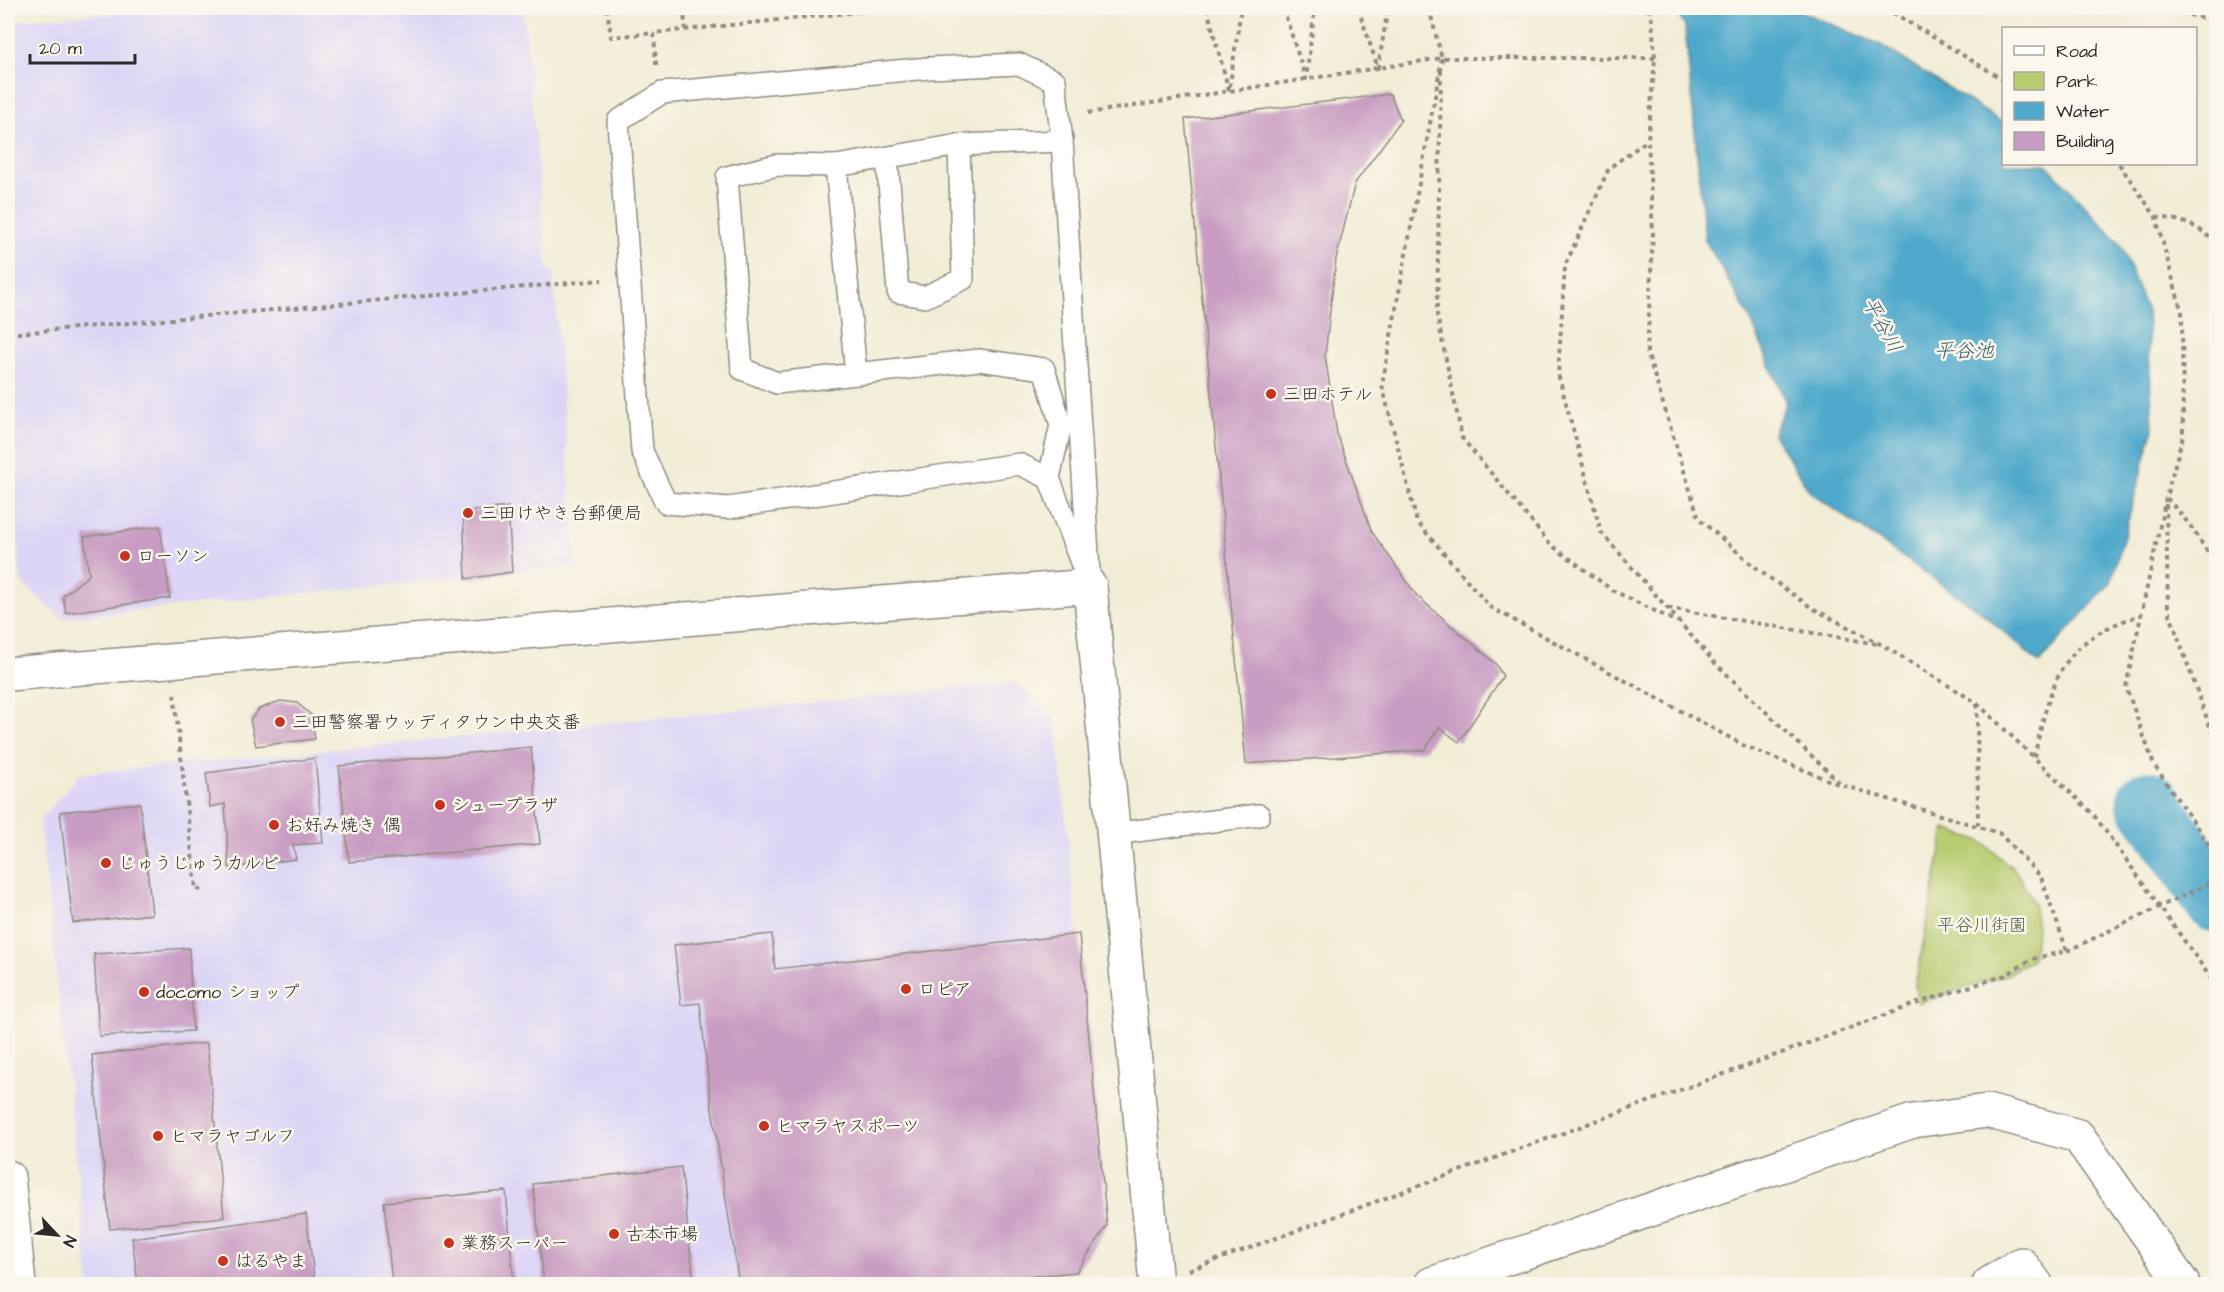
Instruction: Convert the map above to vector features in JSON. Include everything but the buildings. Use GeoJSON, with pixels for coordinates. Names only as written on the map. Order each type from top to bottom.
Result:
{"type":"FeatureCollection","features":[{"type":"Feature","properties":{"kind":"street"},"geometry":{"type":"LineString","coordinates":[[8,674],[1090,586],[1156,1283]]}},
{"type":"Feature","properties":{"kind":"street"},"geometry":{"type":"LineString","coordinates":[[1431,1284],[1913,1121],[1988,1111],[2078,1136],[2183,1284]]}},
{"type":"Feature","properties":{"kind":"street"},"geometry":{"type":"LineString","coordinates":[[8,1177],[19,1284]]}},
{"type":"Feature","properties":{"kind":"street"},"geometry":{"type":"LineString","coordinates":[[1989,1284],[2021,1264],[2036,1284]]}},
{"type":"Feature","properties":{"kind":"lane"},"geometry":{"type":"LineString","coordinates":[[1049,478],[1019,464],[729,508],[666,503],[642,451],[618,121],[662,93],[929,68],[1019,64],[1055,81],[1062,141],[1090,586]]}},
{"type":"Feature","properties":{"kind":"lane"},"geometry":{"type":"LineString","coordinates":[[1062,141],[959,144],[836,166],[777,165],[727,177],[742,369],[777,383],[979,360],[1044,369],[1061,425],[1049,478],[1090,586]]}},
{"type":"Feature","properties":{"kind":"lane"},"geometry":{"type":"LineString","coordinates":[[887,158],[898,292],[925,297],[963,279],[959,144]]}},
{"type":"Feature","properties":{"kind":"lane"},"geometry":{"type":"LineString","coordinates":[[836,166],[856,374]]}},
{"type":"Feature","properties":{"kind":"lane"},"geometry":{"type":"LineString","coordinates":[[1113,834],[1259,815]]}},
{"type":"Feature","properties":{"kind":"path"},"geometry":{"type":"LineString","coordinates":[[607,8],[611,37],[897,8]]}},
{"type":"Feature","properties":{"kind":"path"},"geometry":{"type":"LineString","coordinates":[[683,8],[686,30]]}},
{"type":"Feature","properties":{"kind":"path"},"geometry":{"type":"LineString","coordinates":[[1207,8],[1229,91]]}},
{"type":"Feature","properties":{"kind":"path"},"geometry":{"type":"LineString","coordinates":[[1229,91],[1241,8]]}},
{"type":"Feature","properties":{"kind":"path"},"geometry":{"type":"LineString","coordinates":[[1283,8],[1306,79]]}},
{"type":"Feature","properties":{"kind":"path"},"geometry":{"type":"LineString","coordinates":[[1306,79],[1315,8]]}},
{"type":"Feature","properties":{"kind":"path"},"geometry":{"type":"LineString","coordinates":[[1358,8],[1378,68]]}},
{"type":"Feature","properties":{"kind":"path"},"geometry":{"type":"LineString","coordinates":[[1378,68],[1388,8]]}},
{"type":"Feature","properties":{"kind":"path"},"geometry":{"type":"LineString","coordinates":[[1429,8],[1442,58],[1437,315],[1462,438],[1550,544],[1612,590],[1681,624]]}},
{"type":"Feature","properties":{"kind":"path"},"geometry":{"type":"LineString","coordinates":[[1648,8],[1652,20],[1655,58],[1647,140],[1653,233],[1647,351],[1699,519],[1760,571],[1812,608],[1882,645],[1977,703],[2094,815],[2217,985]]}},
{"type":"Feature","properties":{"kind":"path"},"geometry":{"type":"LineString","coordinates":[[1885,8],[2002,79]]}},
{"type":"Feature","properties":{"kind":"path"},"geometry":{"type":"LineString","coordinates":[[2163,8],[2217,21]]}},
{"type":"Feature","properties":{"kind":"path"},"geometry":{"type":"LineString","coordinates":[[2210,20],[2217,65]]}},
{"type":"Feature","properties":{"kind":"path"},"geometry":{"type":"LineString","coordinates":[[654,33],[656,69]]}},
{"type":"Feature","properties":{"kind":"path"},"geometry":{"type":"LineString","coordinates":[[1059,118],[1442,58],[1655,58]]}},
{"type":"Feature","properties":{"kind":"path"},"geometry":{"type":"LineString","coordinates":[[1442,58],[1382,385],[1417,522],[1491,607],[1745,746],[1842,785],[1999,833],[2041,877],[2067,951]]}},
{"type":"Feature","properties":{"kind":"path"},"geometry":{"type":"LineString","coordinates":[[1647,140],[1609,168],[1565,266],[1558,374],[1601,531],[1715,663],[1842,785]]}},
{"type":"Feature","properties":{"kind":"path"},"geometry":{"type":"LineString","coordinates":[[2121,165],[2156,217],[2181,313],[2183,436],[2166,497],[2126,687],[2154,765],[2217,855]]}},
{"type":"Feature","properties":{"kind":"path"},"geometry":{"type":"LineString","coordinates":[[2156,217],[2174,218],[2201,228],[2217,244]]}},
{"type":"Feature","properties":{"kind":"path"},"geometry":{"type":"LineString","coordinates":[[8,334],[606,279]]}},
{"type":"Feature","properties":{"kind":"path"},"geometry":{"type":"LineString","coordinates":[[2166,497],[2189,524],[2217,565]]}},
{"type":"Feature","properties":{"kind":"path"},"geometry":{"type":"LineString","coordinates":[[2166,497],[2168,609],[2211,730],[2217,738]]}},
{"type":"Feature","properties":{"kind":"path"},"geometry":{"type":"LineString","coordinates":[[1668,608],[1882,645]]}},
{"type":"Feature","properties":{"kind":"path"},"geometry":{"type":"LineString","coordinates":[[2034,758],[2055,684],[2071,655],[2081,643],[2114,623],[2140,615]]}},
{"type":"Feature","properties":{"kind":"path"},"geometry":{"type":"LineString","coordinates":[[170,662],[196,890],[202,889]]}},
{"type":"Feature","properties":{"kind":"path"},"geometry":{"type":"LineString","coordinates":[[1977,703],[1978,826]]}},
{"type":"Feature","properties":{"kind":"path"},"geometry":{"type":"LineString","coordinates":[[1156,1283],[1918,1003],[2006,975],[2031,959],[2067,951],[2217,880]]}},
{"type":"Feature","properties":{"kind":"shaded area"},"geometry":{"type":"Polygon","coordinates":[[[180,8],[523,8],[548,270],[553,270],[576,566],[62,618],[21,582],[8,442],[8,21],[180,8]]]}},
{"type":"Feature","properties":{"kind":"shaded area"},"geometry":{"type":"Polygon","coordinates":[[[1016,683],[1056,718],[1107,1226],[1076,1272],[945,1284],[89,1284],[40,820],[80,774],[1016,683]]]}},
{"type":"Feature","properties":{"kind":"green space","name":"平谷川街園"},"geometry":{"type":"Polygon","coordinates":[[[1945,829],[1981,841],[2016,871],[2033,901],[2037,928],[2032,959],[2006,975],[1918,1003],[1915,986],[1945,829]]]}},
{"type":"Feature","properties":{"kind":"water","name":"平谷池"},"geometry":{"type":"Polygon","coordinates":[[[1675,8],[1793,8],[1881,45],[2002,122],[2002,165],[2047,165],[2121,245],[2147,312],[2153,429],[2111,583],[2039,663],[1981,612],[1810,492],[1773,434],[1786,403],[1750,318],[1705,240],[1685,27],[1675,8]]]}},
{"type":"Feature","properties":{"kind":"waterway","name":"平谷川"},"geometry":{"type":"LineString","coordinates":[[2148,802],[2216,901]]}},
{"type":"Feature","properties":{"kind":"place","name":"三田ホテル"},"geometry":{"type":"Point","coordinates":[1271,394]}},
{"type":"Feature","properties":{"kind":"place","name":"三田けやき台郵便局"},"geometry":{"type":"Point","coordinates":[468,513]}},
{"type":"Feature","properties":{"kind":"place","name":"ローソン"},"geometry":{"type":"Point","coordinates":[125,556]}},
{"type":"Feature","properties":{"kind":"place","name":"三田警察署ウッディタウン中央交番"},"geometry":{"type":"Point","coordinates":[280,722]}},
{"type":"Feature","properties":{"kind":"place","name":"シュープラザ"},"geometry":{"type":"Point","coordinates":[440,805]}},
{"type":"Feature","properties":{"kind":"place","name":"お好み焼き 偶"},"geometry":{"type":"Point","coordinates":[274,825]}},
{"type":"Feature","properties":{"kind":"place","name":"じゅうじゅうカルビ"},"geometry":{"type":"Point","coordinates":[106,863]}},
{"type":"Feature","properties":{"kind":"place","name":"ロピア"},"geometry":{"type":"Point","coordinates":[906,989]}},
{"type":"Feature","properties":{"kind":"place","name":"docomo ショップ"},"geometry":{"type":"Point","coordinates":[144,992]}},
{"type":"Feature","properties":{"kind":"place","name":"ヒマラヤスポーツ"},"geometry":{"type":"Point","coordinates":[764,1126]}},
{"type":"Feature","properties":{"kind":"place","name":"ヒマラヤゴルフ"},"geometry":{"type":"Point","coordinates":[158,1136]}},
{"type":"Feature","properties":{"kind":"place","name":"古本市場"},"geometry":{"type":"Point","coordinates":[614,1234]}},
{"type":"Feature","properties":{"kind":"place","name":"業務スーパー"},"geometry":{"type":"Point","coordinates":[449,1243]}},
{"type":"Feature","properties":{"kind":"place","name":"はるやま"},"geometry":{"type":"Point","coordinates":[223,1261]}}]}
